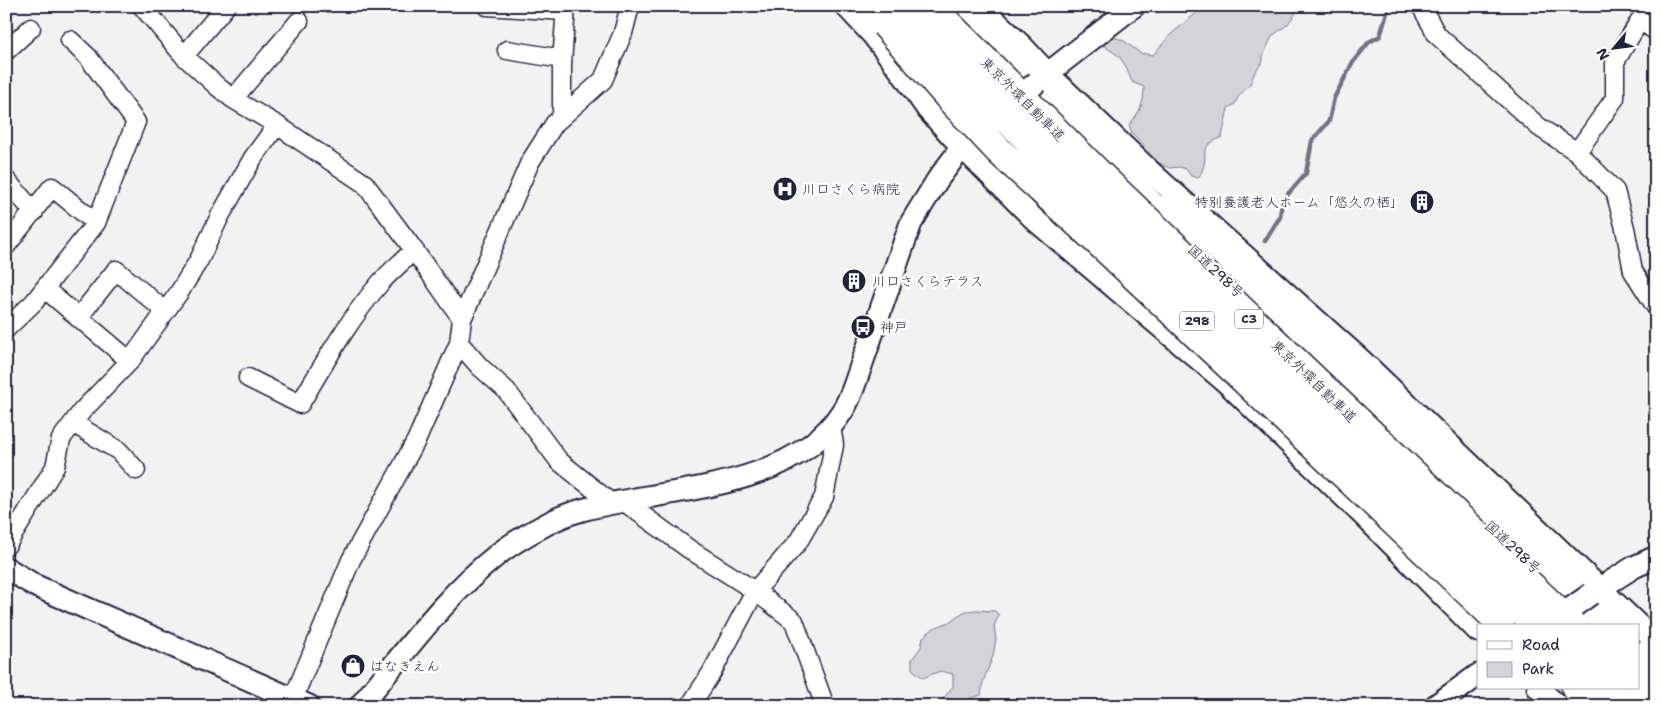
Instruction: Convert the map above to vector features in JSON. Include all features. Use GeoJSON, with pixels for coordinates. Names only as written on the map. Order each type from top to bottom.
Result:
{"type":"FeatureCollection","features":[{"type":"Feature","properties":{"kind":"highway"},"geometry":{"type":"LineString","coordinates":[[869,6],[953,102],[999,151],[1120,262],[1498,624]]}},
{"type":"Feature","properties":{"kind":"highway","name":"298"},"geometry":{"type":"LineString","coordinates":[[885,6],[1161,287],[1498,624]]}},
{"type":"Feature","properties":{"kind":"highway","name":"東京外環自動車道"},"geometry":{"type":"LineString","coordinates":[[896,6],[966,78],[1119,228],[1535,624]]}},
{"type":"Feature","properties":{"kind":"highway"},"geometry":{"type":"LineString","coordinates":[[932,6],[1025,86],[1388,417],[1563,580],[1606,624]]}},
{"type":"Feature","properties":{"kind":"highway","name":"東京外環自動車道"},"geometry":{"type":"LineString","coordinates":[[932,6],[1097,173],[1571,624]]}},
{"type":"Feature","properties":{"kind":"highway","name":"国道298号"},"geometry":{"type":"LineString","coordinates":[[957,6],[1190,246],[1595,624]]}},
{"type":"Feature","properties":{"kind":"highway"},"geometry":{"type":"LineString","coordinates":[[1640,658],[1656,675]]}},
{"type":"Feature","properties":{"kind":"highway"},"geometry":{"type":"LineString","coordinates":[[1640,666],[1656,680]]}},
{"type":"Feature","properties":{"kind":"highway"},"geometry":{"type":"LineString","coordinates":[[1640,689],[1656,703]]}},
{"type":"Feature","properties":{"kind":"highway"},"geometry":{"type":"LineString","coordinates":[[1578,690],[1597,706]]}},
{"type":"Feature","properties":{"kind":"highway"},"geometry":{"type":"LineString","coordinates":[[1587,690],[1604,706]]}},
{"type":"Feature","properties":{"kind":"highway"},"geometry":{"type":"LineString","coordinates":[[1607,690],[1624,706]]}},
{"type":"Feature","properties":{"kind":"street"},"geometry":{"type":"LineString","coordinates":[[142,6],[184,56],[218,88],[365,184],[462,319]]}},
{"type":"Feature","properties":{"kind":"street"},"geometry":{"type":"LineString","coordinates":[[184,56],[226,6]]}},
{"type":"Feature","properties":{"kind":"street"},"geometry":{"type":"LineString","coordinates":[[487,6],[566,9],[562,59],[562,117]]}},
{"type":"Feature","properties":{"kind":"street"},"geometry":{"type":"LineString","coordinates":[[6,568],[36,586],[301,702],[351,560],[417,439],[459,343],[462,319],[530,162],[555,123],[603,80],[623,33],[630,6]]}},
{"type":"Feature","properties":{"kind":"street"},"geometry":{"type":"LineString","coordinates":[[846,6],[873,35],[928,110],[1035,220],[1228,384],[1365,517],[1498,624]]}},
{"type":"Feature","properties":{"kind":"street"},"geometry":{"type":"LineString","coordinates":[[360,706],[446,604],[480,570],[498,554],[547,524],[576,511],[714,485],[751,475],[799,453],[817,440],[844,409],[853,389],[911,223],[938,179],[962,147],[1042,78],[1134,6]]}},
{"type":"Feature","properties":{"kind":"street"},"geometry":{"type":"LineString","coordinates":[[1422,6],[1437,35],[1538,127],[1577,152],[1615,191],[1625,228],[1633,271],[1656,307]]}},
{"type":"Feature","properties":{"kind":"street"},"geometry":{"type":"LineString","coordinates":[[986,9],[1022,46],[1042,78],[1362,360],[1596,591],[1635,624]]}},
{"type":"Feature","properties":{"kind":"street"},"geometry":{"type":"LineString","coordinates":[[1577,152],[1615,98],[1615,62],[1640,20],[1656,31]]}},
{"type":"Feature","properties":{"kind":"street"},"geometry":{"type":"LineString","coordinates":[[234,99],[299,21]]}},
{"type":"Feature","properties":{"kind":"street"},"geometry":{"type":"LineString","coordinates":[[6,51],[31,28]]}},
{"type":"Feature","properties":{"kind":"street"},"geometry":{"type":"LineString","coordinates":[[6,330],[45,290],[96,223],[136,122],[88,57],[70,40]]}},
{"type":"Feature","properties":{"kind":"street"},"geometry":{"type":"LineString","coordinates":[[507,50],[562,59]]}},
{"type":"Feature","properties":{"kind":"street"},"geometry":{"type":"LineString","coordinates":[[6,546],[55,467],[61,440],[82,410],[130,361],[165,311],[199,260],[220,216],[253,158],[277,125]]}},
{"type":"Feature","properties":{"kind":"street"},"geometry":{"type":"LineString","coordinates":[[8,187],[34,212]]}},
{"type":"Feature","properties":{"kind":"street"},"geometry":{"type":"LineString","coordinates":[[6,246],[52,187],[96,223]]}},
{"type":"Feature","properties":{"kind":"street"},"geometry":{"type":"LineString","coordinates":[[248,378],[300,404],[338,339],[360,309],[382,282],[414,250]]}},
{"type":"Feature","properties":{"kind":"street"},"geometry":{"type":"LineString","coordinates":[[78,318],[116,270],[165,311]]}},
{"type":"Feature","properties":{"kind":"street"},"geometry":{"type":"LineString","coordinates":[[45,290],[130,361]]}},
{"type":"Feature","properties":{"kind":"street"},"geometry":{"type":"LineString","coordinates":[[459,343],[480,368],[506,390],[559,460],[617,502],[755,591],[794,620],[825,706]]}},
{"type":"Feature","properties":{"kind":"street"},"geometry":{"type":"LineString","coordinates":[[72,423],[119,451],[136,470]]}},
{"type":"Feature","properties":{"kind":"street"},"geometry":{"type":"LineString","coordinates":[[690,706],[712,672],[755,591],[798,542],[824,497],[834,445],[831,426]]}},
{"type":"Feature","properties":{"kind":"street"},"geometry":{"type":"LineString","coordinates":[[1550,624],[1634,567],[1656,557]]}},
{"type":"Feature","properties":{"kind":"street"},"geometry":{"type":"LineString","coordinates":[[1640,628],[1656,642]]}},
{"type":"Feature","properties":{"kind":"street"},"geometry":{"type":"LineString","coordinates":[[1435,706],[1477,676]]}},
{"type":"Feature","properties":{"kind":"street"},"geometry":{"type":"LineString","coordinates":[[1540,690],[1558,706]]}},
{"type":"Feature","properties":{"kind":"green space"},"geometry":{"type":"Polygon","coordinates":[[[1205,6],[1301,6],[1287,25],[1272,36],[1263,56],[1263,61],[1255,72],[1250,84],[1238,97],[1235,104],[1228,108],[1222,137],[1210,143],[1205,150],[1204,164],[1198,178],[1191,176],[1186,169],[1180,167],[1169,168],[1146,156],[1143,144],[1132,133],[1129,125],[1141,108],[1144,87],[1132,82],[1119,56],[1104,46],[1108,35],[1123,40],[1140,53],[1153,55],[1171,34],[1205,6]]]}},
{"type":"Feature","properties":{"kind":"green space"},"geometry":{"type":"Polygon","coordinates":[[[966,611],[995,611],[999,615],[994,626],[996,639],[993,656],[983,682],[981,695],[971,698],[967,706],[938,706],[953,686],[953,674],[940,671],[923,678],[912,669],[912,659],[921,647],[923,637],[934,628],[949,622],[966,611]]]}},
{"type":"Feature","properties":{"kind":"waterway"},"geometry":{"type":"LineString","coordinates":[[1265,241],[1280,217],[1282,201],[1306,173],[1312,141],[1329,121],[1334,98],[1353,62],[1369,42],[1380,36],[1389,6]]}},
{"type":"Feature","properties":{"kind":"place","name":"川口さくら病院"},"geometry":{"type":"Point","coordinates":[785,189]}},
{"type":"Feature","properties":{"kind":"place","name":"特別養護老人ホーム「悠久の栖」"},"geometry":{"type":"Point","coordinates":[1422,202]}},
{"type":"Feature","properties":{"kind":"place","name":"川口さくらテラス"},"geometry":{"type":"Point","coordinates":[854,281]}},
{"type":"Feature","properties":{"kind":"place","name":"神戸"},"geometry":{"type":"Point","coordinates":[863,327]}},
{"type":"Feature","properties":{"kind":"place","name":"はなきえん"},"geometry":{"type":"Point","coordinates":[353,666]}}]}
